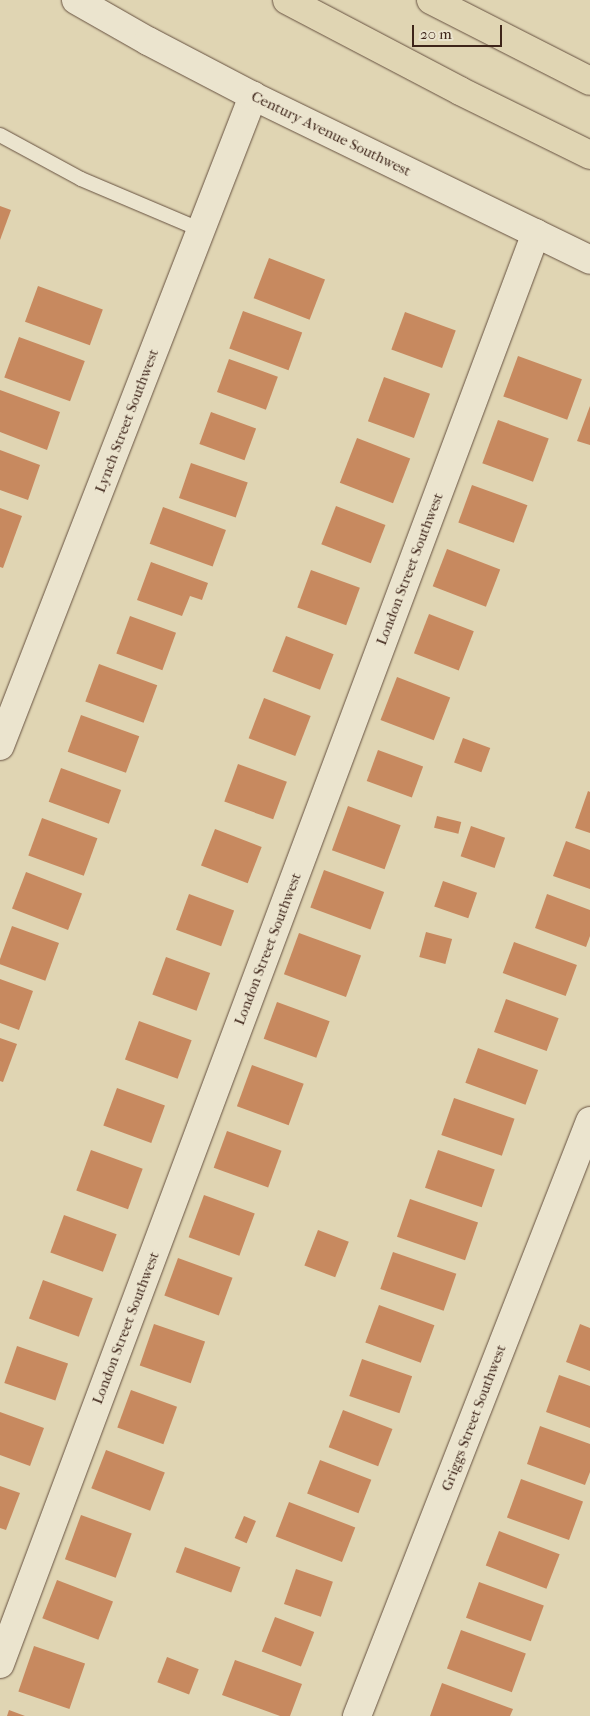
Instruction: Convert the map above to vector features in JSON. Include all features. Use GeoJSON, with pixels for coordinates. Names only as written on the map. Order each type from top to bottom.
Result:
{"type":"FeatureCollection","features":[{"type":"Feature","properties":{"kind":"highway"},"geometry":{"type":"LineString","coordinates":[[287,0],[460,91],[590,155]]}},
{"type":"Feature","properties":{"kind":"highway"},"geometry":{"type":"LineString","coordinates":[[432,0],[590,81]]}},
{"type":"Feature","properties":{"kind":"street","name":"Century Avenue Southwest"},"geometry":{"type":"LineString","coordinates":[[76,0],[148,41],[253,96],[590,260]]}},
{"type":"Feature","properties":{"kind":"street","name":"Lynch Street Southwest"},"geometry":{"type":"LineString","coordinates":[[0,746],[253,96]]}},
{"type":"Feature","properties":{"kind":"street","name":"London Street Southwest"},"geometry":{"type":"LineString","coordinates":[[0,1664],[536,233]]}},
{"type":"Feature","properties":{"kind":"street","name":"Griggs Street Southwest"},"geometry":{"type":"LineString","coordinates":[[358,1716],[590,1121]]}},
{"type":"Feature","properties":{"kind":"lane"},"geometry":{"type":"LineString","coordinates":[[0,135],[81,179],[201,230]]}},
{"type":"Feature","properties":{"kind":"building"},"geometry":{"type":"Polygon","coordinates":[[[0,206],[11,210],[0,240],[0,206]]]}},
{"type":"Feature","properties":{"kind":"building"},"geometry":{"type":"Polygon","coordinates":[[[269,258],[325,280],[310,320],[254,298],[269,258]]]}},
{"type":"Feature","properties":{"kind":"building"},"geometry":{"type":"Polygon","coordinates":[[[38,286],[103,310],[90,345],[25,322],[38,286]]]}},
{"type":"Feature","properties":{"kind":"building"},"geometry":{"type":"Polygon","coordinates":[[[243,311],[302,333],[289,370],[229,349],[243,311]]]}},
{"type":"Feature","properties":{"kind":"building"},"geometry":{"type":"Polygon","coordinates":[[[405,312],[456,330],[442,368],[391,350],[405,312]]]}},
{"type":"Feature","properties":{"kind":"building"},"geometry":{"type":"Polygon","coordinates":[[[19,337],[85,361],[70,401],[4,377],[19,337]]]}},
{"type":"Feature","properties":{"kind":"building"},"geometry":{"type":"Polygon","coordinates":[[[518,356],[582,379],[567,420],[503,396],[518,356]]]}},
{"type":"Feature","properties":{"kind":"building"},"geometry":{"type":"Polygon","coordinates":[[[229,359],[278,377],[266,410],[217,392],[229,359]]]}},
{"type":"Feature","properties":{"kind":"building"},"geometry":{"type":"Polygon","coordinates":[[[384,377],[430,394],[414,438],[368,421],[384,377]]]}},
{"type":"Feature","properties":{"kind":"building"},"geometry":{"type":"Polygon","coordinates":[[[0,390],[60,412],[47,450],[0,432],[0,390]]]}},
{"type":"Feature","properties":{"kind":"building"},"geometry":{"type":"Polygon","coordinates":[[[590,406],[590,445],[577,441],[590,406]]]}},
{"type":"Feature","properties":{"kind":"building"},"geometry":{"type":"Polygon","coordinates":[[[211,412],[256,428],[244,460],[199,444],[211,412]]]}},
{"type":"Feature","properties":{"kind":"building"},"geometry":{"type":"Polygon","coordinates":[[[498,420],[549,438],[533,482],[482,463],[498,420]]]}},
{"type":"Feature","properties":{"kind":"building"},"geometry":{"type":"Polygon","coordinates":[[[357,438],[410,458],[393,503],[340,483],[357,438]]]}},
{"type":"Feature","properties":{"kind":"building"},"geometry":{"type":"Polygon","coordinates":[[[0,450],[40,465],[28,500],[0,490],[0,450]]]}},
{"type":"Feature","properties":{"kind":"building"},"geometry":{"type":"Polygon","coordinates":[[[191,463],[248,483],[236,518],[179,498],[191,463]]]}},
{"type":"Feature","properties":{"kind":"building"},"geometry":{"type":"Polygon","coordinates":[[[472,485],[527,505],[514,543],[458,523],[472,485]]]}},
{"type":"Feature","properties":{"kind":"building"},"geometry":{"type":"Polygon","coordinates":[[[336,506],[385,525],[371,563],[321,544],[336,506]]]}},
{"type":"Feature","properties":{"kind":"building"},"geometry":{"type":"Polygon","coordinates":[[[163,507],[226,530],[213,567],[150,544],[163,507]]]}},
{"type":"Feature","properties":{"kind":"building"},"geometry":{"type":"Polygon","coordinates":[[[0,508],[22,516],[3,568],[0,567],[0,508]]]}},
{"type":"Feature","properties":{"kind":"building"},"geometry":{"type":"Polygon","coordinates":[[[447,549],[500,569],[486,607],[433,586],[447,549]]]}},
{"type":"Feature","properties":{"kind":"building"},"geometry":{"type":"Polygon","coordinates":[[[151,562],[208,583],[202,600],[190,596],[182,616],[137,600],[151,562]]]}},
{"type":"Feature","properties":{"kind":"building"},"geometry":{"type":"Polygon","coordinates":[[[311,570],[360,588],[346,625],[297,608],[311,570]]]}},
{"type":"Feature","properties":{"kind":"building"},"geometry":{"type":"Polygon","coordinates":[[[429,614],[474,631],[459,670],[414,653],[429,614]]]}},
{"type":"Feature","properties":{"kind":"building"},"geometry":{"type":"Polygon","coordinates":[[[130,616],[176,633],[162,670],[116,654],[130,616]]]}},
{"type":"Feature","properties":{"kind":"building"},"geometry":{"type":"Polygon","coordinates":[[[286,636],[334,654],[320,690],[272,671],[286,636]]]}},
{"type":"Feature","properties":{"kind":"building"},"geometry":{"type":"Polygon","coordinates":[[[99,664],[157,685],[144,723],[85,702],[99,664]]]}},
{"type":"Feature","properties":{"kind":"building"},"geometry":{"type":"Polygon","coordinates":[[[397,677],[450,697],[434,740],[381,720],[397,677]]]}},
{"type":"Feature","properties":{"kind":"building"},"geometry":{"type":"Polygon","coordinates":[[[264,698],[311,716],[295,756],[249,738],[264,698]]]}},
{"type":"Feature","properties":{"kind":"building"},"geometry":{"type":"Polygon","coordinates":[[[81,715],[139,736],[126,773],[68,752],[81,715]]]}},
{"type":"Feature","properties":{"kind":"building"},"geometry":{"type":"Polygon","coordinates":[[[463,738],[490,748],[481,772],[454,762],[463,738]]]}},
{"type":"Feature","properties":{"kind":"building"},"geometry":{"type":"Polygon","coordinates":[[[378,750],[423,766],[412,797],[367,781],[378,750]]]}},
{"type":"Feature","properties":{"kind":"building"},"geometry":{"type":"Polygon","coordinates":[[[238,764],[287,782],[273,819],[224,802],[238,764]]]}},
{"type":"Feature","properties":{"kind":"building"},"geometry":{"type":"Polygon","coordinates":[[[61,768],[121,790],[109,824],[49,802],[61,768]]]}},
{"type":"Feature","properties":{"kind":"building"},"geometry":{"type":"Polygon","coordinates":[[[588,791],[590,792],[590,833],[575,828],[588,791]]]}},
{"type":"Feature","properties":{"kind":"building"},"geometry":{"type":"Polygon","coordinates":[[[348,806],[401,825],[385,869],[332,850],[348,806]]]}},
{"type":"Feature","properties":{"kind":"building"},"geometry":{"type":"Polygon","coordinates":[[[437,816],[461,822],[458,834],[434,828],[437,816]]]}},
{"type":"Feature","properties":{"kind":"building"},"geometry":{"type":"Polygon","coordinates":[[[42,818],[97,838],[84,876],[28,856],[42,818]]]}},
{"type":"Feature","properties":{"kind":"building"},"geometry":{"type":"Polygon","coordinates":[[[471,826],[505,838],[495,868],[461,856],[471,826]]]}},
{"type":"Feature","properties":{"kind":"building"},"geometry":{"type":"Polygon","coordinates":[[[215,829],[262,847],[248,883],[201,865],[215,829]]]}},
{"type":"Feature","properties":{"kind":"building"},"geometry":{"type":"Polygon","coordinates":[[[566,841],[590,850],[590,889],[553,876],[566,841]]]}},
{"type":"Feature","properties":{"kind":"building"},"geometry":{"type":"Polygon","coordinates":[[[324,870],[384,892],[370,929],[310,908],[324,870]]]}},
{"type":"Feature","properties":{"kind":"building"},"geometry":{"type":"Polygon","coordinates":[[[26,872],[82,894],[68,930],[12,908],[26,872]]]}},
{"type":"Feature","properties":{"kind":"building"},"geometry":{"type":"Polygon","coordinates":[[[443,881],[477,893],[468,918],[434,907],[443,881]]]}},
{"type":"Feature","properties":{"kind":"building"},"geometry":{"type":"Polygon","coordinates":[[[189,894],[234,910],[221,946],[176,930],[189,894]]]}},
{"type":"Feature","properties":{"kind":"building"},"geometry":{"type":"Polygon","coordinates":[[[547,894],[590,910],[590,936],[586,947],[535,928],[547,894]]]}},
{"type":"Feature","properties":{"kind":"building"},"geometry":{"type":"Polygon","coordinates":[[[12,926],[59,943],[45,981],[0,964],[0,959],[12,926]]]}},
{"type":"Feature","properties":{"kind":"building"},"geometry":{"type":"Polygon","coordinates":[[[426,932],[452,939],[445,964],[419,957],[426,932]]]}},
{"type":"Feature","properties":{"kind":"building"},"geometry":{"type":"Polygon","coordinates":[[[299,933],[361,956],[346,997],[284,974],[299,933]]]}},
{"type":"Feature","properties":{"kind":"building"},"geometry":{"type":"Polygon","coordinates":[[[514,942],[577,965],[566,996],[503,973],[514,942]]]}},
{"type":"Feature","properties":{"kind":"building"},"geometry":{"type":"Polygon","coordinates":[[[166,957],[210,973],[196,1011],[152,995],[166,957]]]}},
{"type":"Feature","properties":{"kind":"building"},"geometry":{"type":"Polygon","coordinates":[[[0,979],[33,991],[19,1030],[0,1023],[0,979]]]}},
{"type":"Feature","properties":{"kind":"building"},"geometry":{"type":"Polygon","coordinates":[[[506,999],[559,1018],[547,1051],[494,1032],[506,999]]]}},
{"type":"Feature","properties":{"kind":"building"},"geometry":{"type":"Polygon","coordinates":[[[277,1002],[330,1021],[316,1058],[264,1039],[277,1002]]]}},
{"type":"Feature","properties":{"kind":"building"},"geometry":{"type":"Polygon","coordinates":[[[139,1021],[192,1040],[178,1079],[125,1060],[139,1021]]]}},
{"type":"Feature","properties":{"kind":"building"},"geometry":{"type":"Polygon","coordinates":[[[0,1038],[17,1044],[3,1082],[0,1081],[0,1038]]]}},
{"type":"Feature","properties":{"kind":"building"},"geometry":{"type":"Polygon","coordinates":[[[478,1048],[538,1070],[525,1105],[465,1083],[478,1048]]]}},
{"type":"Feature","properties":{"kind":"building"},"geometry":{"type":"Polygon","coordinates":[[[252,1065],[304,1084],[289,1125],[237,1106],[252,1065]]]}},
{"type":"Feature","properties":{"kind":"building"},"geometry":{"type":"Polygon","coordinates":[[[117,1088],[165,1105],[151,1143],[103,1126],[117,1088]]]}},
{"type":"Feature","properties":{"kind":"building"},"geometry":{"type":"Polygon","coordinates":[[[454,1098],[515,1119],[502,1156],[441,1135],[454,1098]]]}},
{"type":"Feature","properties":{"kind":"building"},"geometry":{"type":"Polygon","coordinates":[[[227,1131],[282,1151],[268,1187],[214,1168],[227,1131]]]}},
{"type":"Feature","properties":{"kind":"building"},"geometry":{"type":"Polygon","coordinates":[[[91,1150],[143,1169],[128,1209],[76,1190],[91,1150]]]}},
{"type":"Feature","properties":{"kind":"building"},"geometry":{"type":"Polygon","coordinates":[[[438,1150],[495,1170],[482,1207],[425,1188],[438,1150]]]}},
{"type":"Feature","properties":{"kind":"building"},"geometry":{"type":"Polygon","coordinates":[[[204,1195],[255,1213],[239,1256],[189,1237],[204,1195]]]}},
{"type":"Feature","properties":{"kind":"building"},"geometry":{"type":"Polygon","coordinates":[[[410,1199],[478,1222],[465,1260],[397,1237],[410,1199]]]}},
{"type":"Feature","properties":{"kind":"building"},"geometry":{"type":"Polygon","coordinates":[[[64,1215],[117,1234],[103,1272],[50,1253],[64,1215]]]}},
{"type":"Feature","properties":{"kind":"building"},"geometry":{"type":"Polygon","coordinates":[[[318,1230],[349,1242],[335,1277],[304,1265],[318,1230]]]}},
{"type":"Feature","properties":{"kind":"building"},"geometry":{"type":"Polygon","coordinates":[[[393,1252],[456,1274],[444,1311],[380,1289],[393,1252]]]}},
{"type":"Feature","properties":{"kind":"building"},"geometry":{"type":"Polygon","coordinates":[[[178,1258],[233,1278],[219,1315],[164,1296],[178,1258]]]}},
{"type":"Feature","properties":{"kind":"building"},"geometry":{"type":"Polygon","coordinates":[[[43,1280],[93,1298],[79,1337],[29,1319],[43,1280]]]}},
{"type":"Feature","properties":{"kind":"building"},"geometry":{"type":"Polygon","coordinates":[[[379,1305],[434,1325],[421,1363],[365,1343],[379,1305]]]}},
{"type":"Feature","properties":{"kind":"building"},"geometry":{"type":"Polygon","coordinates":[[[154,1324],[205,1342],[191,1383],[140,1366],[154,1324]]]}},
{"type":"Feature","properties":{"kind":"building"},"geometry":{"type":"Polygon","coordinates":[[[580,1324],[590,1328],[590,1371],[566,1362],[580,1324]]]}},
{"type":"Feature","properties":{"kind":"building"},"geometry":{"type":"Polygon","coordinates":[[[17,1346],[68,1364],[55,1400],[4,1383],[17,1346]]]}},
{"type":"Feature","properties":{"kind":"building"},"geometry":{"type":"Polygon","coordinates":[[[362,1359],[412,1376],[399,1413],[349,1396],[362,1359]]]}},
{"type":"Feature","properties":{"kind":"building"},"geometry":{"type":"Polygon","coordinates":[[[559,1375],[590,1386],[590,1428],[546,1412],[559,1375]]]}},
{"type":"Feature","properties":{"kind":"building"},"geometry":{"type":"Polygon","coordinates":[[[131,1390],[177,1407],[163,1444],[117,1428],[131,1390]]]}},
{"type":"Feature","properties":{"kind":"building"},"geometry":{"type":"Polygon","coordinates":[[[343,1410],[392,1429],[378,1466],[329,1447],[343,1410]]]}},
{"type":"Feature","properties":{"kind":"building"},"geometry":{"type":"Polygon","coordinates":[[[0,1412],[44,1428],[30,1466],[0,1455],[0,1412]]]}},
{"type":"Feature","properties":{"kind":"building"},"geometry":{"type":"Polygon","coordinates":[[[540,1426],[590,1444],[590,1472],[585,1485],[527,1464],[540,1426]]]}},
{"type":"Feature","properties":{"kind":"building"},"geometry":{"type":"Polygon","coordinates":[[[106,1450],[165,1473],[150,1511],[91,1488],[106,1450]]]}},
{"type":"Feature","properties":{"kind":"building"},"geometry":{"type":"Polygon","coordinates":[[[320,1460],[371,1480],[358,1513],[307,1494],[320,1460]]]}},
{"type":"Feature","properties":{"kind":"building"},"geometry":{"type":"Polygon","coordinates":[[[521,1479],[583,1502],[569,1540],[507,1518],[521,1479]]]}},
{"type":"Feature","properties":{"kind":"building"},"geometry":{"type":"Polygon","coordinates":[[[0,1486],[20,1493],[6,1530],[0,1528],[0,1486]]]}},
{"type":"Feature","properties":{"kind":"building"},"geometry":{"type":"Polygon","coordinates":[[[289,1502],[355,1527],[342,1562],[276,1537],[289,1502]]]}},
{"type":"Feature","properties":{"kind":"building"},"geometry":{"type":"Polygon","coordinates":[[[81,1515],[132,1533],[116,1578],[65,1559],[81,1515]]]}},
{"type":"Feature","properties":{"kind":"building"},"geometry":{"type":"Polygon","coordinates":[[[244,1516],[256,1521],[247,1543],[235,1538],[244,1516]]]}},
{"type":"Feature","properties":{"kind":"building"},"geometry":{"type":"Polygon","coordinates":[[[499,1531],[560,1554],[546,1589],[486,1566],[499,1531]]]}},
{"type":"Feature","properties":{"kind":"building"},"geometry":{"type":"Polygon","coordinates":[[[185,1547],[240,1567],[231,1593],[176,1572],[185,1547]]]}},
{"type":"Feature","properties":{"kind":"building"},"geometry":{"type":"Polygon","coordinates":[[[296,1569],[333,1582],[321,1617],[284,1604],[296,1569]]]}},
{"type":"Feature","properties":{"kind":"building"},"geometry":{"type":"Polygon","coordinates":[[[57,1580],[113,1602],[98,1640],[42,1618],[57,1580]]]}},
{"type":"Feature","properties":{"kind":"building"},"geometry":{"type":"Polygon","coordinates":[[[479,1582],[544,1606],[531,1641],[466,1618],[479,1582]]]}},
{"type":"Feature","properties":{"kind":"building"},"geometry":{"type":"Polygon","coordinates":[[[275,1617],[314,1632],[301,1667],[262,1652],[275,1617]]]}},
{"type":"Feature","properties":{"kind":"building"},"geometry":{"type":"Polygon","coordinates":[[[461,1630],[526,1654],[512,1692],[447,1669],[461,1630]]]}},
{"type":"Feature","properties":{"kind":"building"},"geometry":{"type":"Polygon","coordinates":[[[34,1646],[85,1664],[69,1709],[18,1691],[34,1646]]]}},
{"type":"Feature","properties":{"kind":"building"},"geometry":{"type":"Polygon","coordinates":[[[167,1657],[199,1669],[189,1694],[157,1682],[167,1657]]]}},
{"type":"Feature","properties":{"kind":"building"},"geometry":{"type":"Polygon","coordinates":[[[235,1660],[302,1684],[290,1716],[280,1716],[222,1695],[235,1660]]]}},
{"type":"Feature","properties":{"kind":"building"},"geometry":{"type":"Polygon","coordinates":[[[442,1683],[513,1709],[510,1716],[430,1716],[442,1683]]]}},
{"type":"Feature","properties":{"kind":"building"},"geometry":{"type":"Polygon","coordinates":[[[9,1710],[25,1716],[7,1716],[9,1710]]]}}]}
